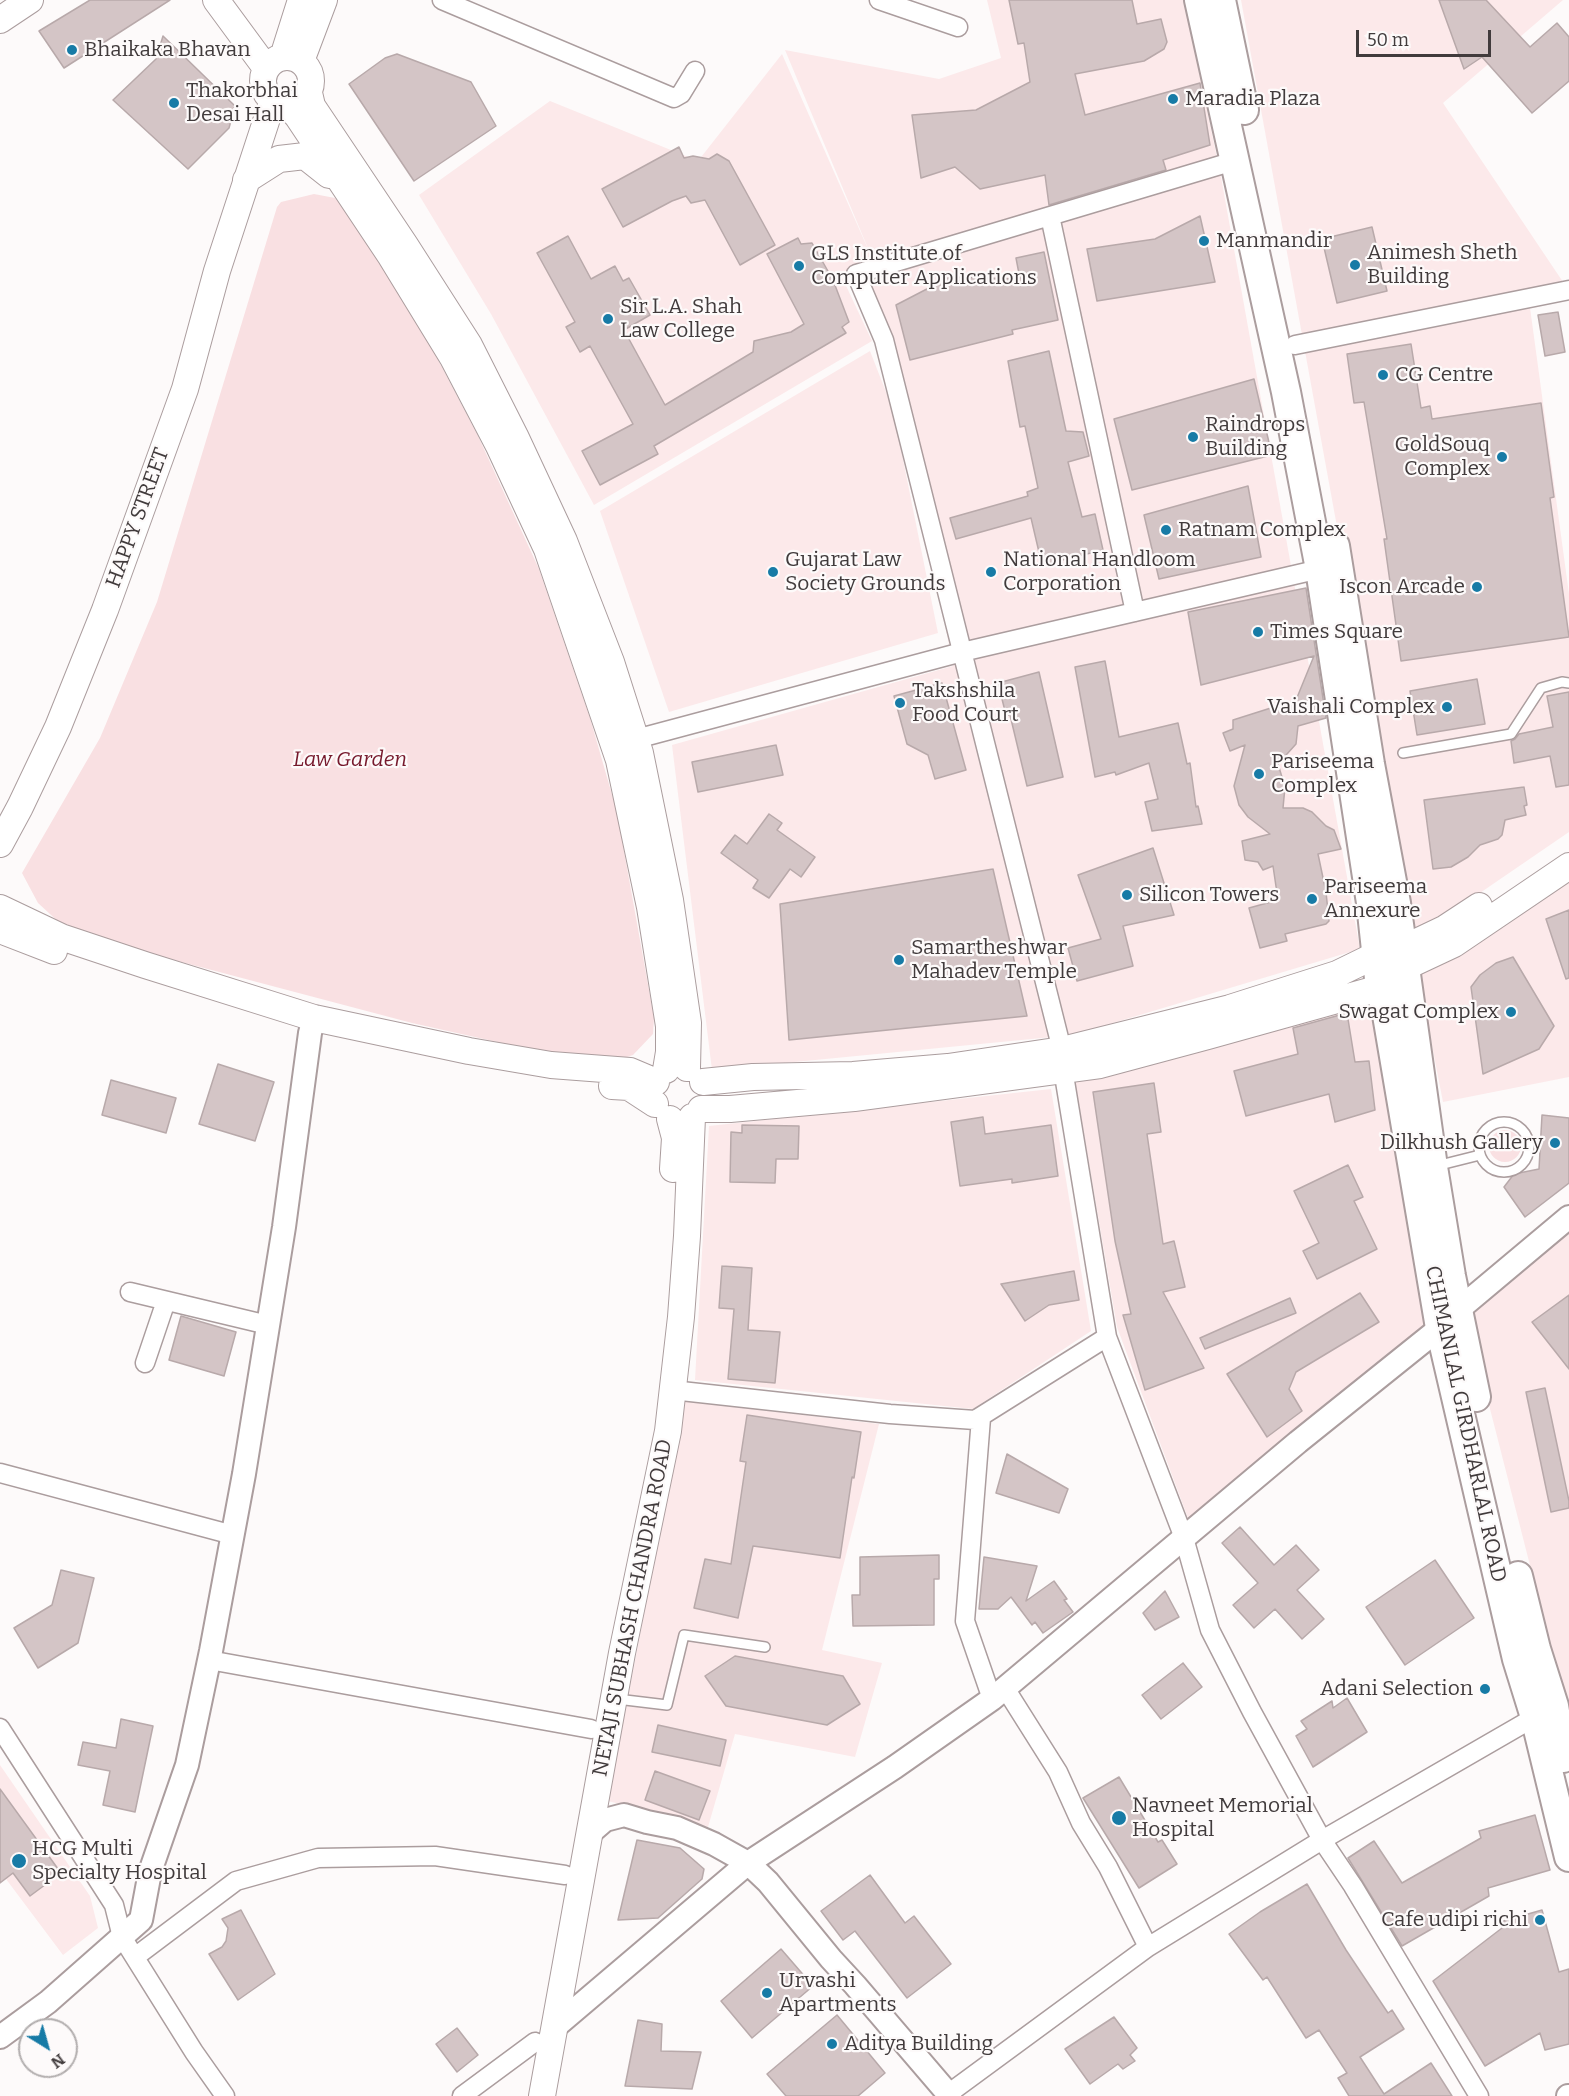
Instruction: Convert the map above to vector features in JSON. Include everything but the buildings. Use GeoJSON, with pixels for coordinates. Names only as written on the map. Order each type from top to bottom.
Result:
{"type":"FeatureCollection","features":[{"type":"Feature","properties":{"kind":"main road"},"geometry":{"type":"LineString","coordinates":[[0,20],[30,0]]}},
{"type":"Feature","properties":{"kind":"main road"},"geometry":{"type":"LineString","coordinates":[[216,0],[282,61],[310,72],[311,86],[290,100],[267,95],[263,82],[282,61],[324,0]]}},
{"type":"Feature","properties":{"kind":"main road"},"geometry":{"type":"LineString","coordinates":[[235,0],[282,61]]}},
{"type":"Feature","properties":{"kind":"main road"},"geometry":{"type":"LineString","coordinates":[[282,61],[302,0]]}},
{"type":"Feature","properties":{"kind":"main road","name":"CHIMANLAL GIRDHARLAL ROAD"},"geometry":{"type":"LineString","coordinates":[[1199,0],[1286,392],[1320,569],[1371,903],[1394,957],[1433,1167],[1449,1319]]}},
{"type":"Feature","properties":{"kind":"main road","name":"CHIMANLAL GIRDHARLAL ROAD"},"geometry":{"type":"LineString","coordinates":[[1221,0],[1255,169],[1295,345],[1342,580],[1370,764],[1396,903],[1394,957],[1380,988],[1517,1659],[1553,1707],[1569,1780]]}},
{"type":"Feature","properties":{"kind":"main road","name":"HAPPY STREET"},"geometry":{"type":"LineString","coordinates":[[0,844],[58,727],[105,610],[185,389],[217,271],[246,180],[290,100]]}},
{"type":"Feature","properties":{"kind":"main road","name":"NETAJI SUBHASH CHANDRA ROAD"},"geometry":{"type":"LineString","coordinates":[[290,100],[453,358],[499,447],[547,549],[620,760],[650,907],[669,1026],[669,1052],[679,1094],[687,1236],[681,1317],[668,1431],[614,1698],[542,2096]]}},
{"type":"Feature","properties":{"kind":"main road","name":"NETAJI SUBHASH CHANDRA ROAD"},"geometry":{"type":"LineString","coordinates":[[290,100],[312,106],[469,345],[511,427],[564,541],[611,662],[636,739],[670,900],[688,1023],[675,1138],[664,1316],[651,1428],[591,1729],[525,2096]]}},
{"type":"Feature","properties":{"kind":"main road"},"geometry":{"type":"LineString","coordinates":[[246,180],[279,159],[305,156],[346,189]]}},
{"type":"Feature","properties":{"kind":"main road"},"geometry":{"type":"LineString","coordinates":[[1394,957],[1444,929],[1569,847]]}},
{"type":"Feature","properties":{"kind":"main road"},"geometry":{"type":"LineString","coordinates":[[1062,1060],[1394,957],[1454,944],[1569,866]]}},
{"type":"Feature","properties":{"kind":"main road"},"geometry":{"type":"LineString","coordinates":[[0,908],[62,937],[312,1025]]}},
{"type":"Feature","properties":{"kind":"main road"},"geometry":{"type":"LineString","coordinates":[[0,930],[140,981],[312,1025],[455,1065],[549,1082],[629,1087],[679,1094],[753,1077],[853,1075],[1062,1060],[1100,1065],[1380,988]]}},
{"type":"Feature","properties":{"kind":"main road","name":"CHIMANLAL GIRDHARLAL ROAD"},"geometry":{"type":"LineString","coordinates":[[1553,1707],[1569,1857]]}},
{"type":"Feature","properties":{"kind":"street"},"geometry":{"type":"LineString","coordinates":[[442,0],[674,98],[681,94],[695,71]]}},
{"type":"Feature","properties":{"kind":"street"},"geometry":{"type":"LineString","coordinates":[[879,0],[958,27]]}},
{"type":"Feature","properties":{"kind":"street"},"geometry":{"type":"LineString","coordinates":[[1234,161],[856,274],[884,340],[1062,1060],[1107,1336],[1184,1538],[1210,1630],[1251,1712],[1322,1840],[1353,1886],[1479,2096]]}},
{"type":"Feature","properties":{"kind":"street"},"geometry":{"type":"LineString","coordinates":[[1050,216],[1135,612]]}},
{"type":"Feature","properties":{"kind":"street"},"geometry":{"type":"LineString","coordinates":[[1295,345],[1569,290]]}},
{"type":"Feature","properties":{"kind":"street"},"geometry":{"type":"LineString","coordinates":[[636,739],[962,652],[1320,569]]}},
{"type":"Feature","properties":{"kind":"street"},"geometry":{"type":"LineString","coordinates":[[0,2037],[48,2002],[141,1920],[150,1872],[188,1765],[233,1535],[284,1227],[312,1025]]}},
{"type":"Feature","properties":{"kind":"street"},"geometry":{"type":"LineString","coordinates":[[555,2026],[748,1863],[895,1767],[998,1694],[1569,1217]]}},
{"type":"Feature","properties":{"kind":"street"},"geometry":{"type":"LineString","coordinates":[[129,1292],[268,1325]]}},
{"type":"Feature","properties":{"kind":"street"},"geometry":{"type":"LineString","coordinates":[[145,1363],[166,1301]]}},
{"type":"Feature","properties":{"kind":"street"},"geometry":{"type":"LineString","coordinates":[[672,1390],[890,1414],[975,1420],[1107,1336]]}},
{"type":"Feature","properties":{"kind":"street"},"geometry":{"type":"LineString","coordinates":[[981,1418],[965,1621],[998,1694],[1058,1772],[1082,1823],[1108,1867],[1148,1947]]}},
{"type":"Feature","properties":{"kind":"street"},"geometry":{"type":"LineString","coordinates":[[0,1473],[233,1535]]}},
{"type":"Feature","properties":{"kind":"street"},"geometry":{"type":"LineString","coordinates":[[209,1660],[591,1729]]}},
{"type":"Feature","properties":{"kind":"street"},"geometry":{"type":"LineString","coordinates":[[590,1833],[605,1820],[624,1815],[677,1828],[714,1844],[748,1863],[768,1882],[831,1959],[949,2095],[1148,1947],[1322,1840],[1553,1707]]}},
{"type":"Feature","properties":{"kind":"street"},"geometry":{"type":"LineString","coordinates":[[2,1735],[114,1905],[122,1936],[194,2052],[225,2096]]}},
{"type":"Feature","properties":{"kind":"street"},"geometry":{"type":"LineString","coordinates":[[135,1957],[236,1881],[318,1858],[435,1856],[565,1875]]}},
{"type":"Feature","properties":{"kind":"street"},"geometry":{"type":"LineString","coordinates":[[462,2096],[535,2042]]}},
{"type":"Feature","properties":{"kind":"lane"},"geometry":{"type":"LineString","coordinates":[[1402,753],[1510,734],[1541,688],[1562,682],[1569,683]]}},
{"type":"Feature","properties":{"kind":"lane"},"geometry":{"type":"LineString","coordinates":[[1502,1122],[1513,1124],[1522,1129],[1527,1136],[1529,1149],[1527,1157],[1519,1167],[1511,1171],[1496,1171],[1484,1163],[1480,1155],[1480,1139],[1488,1127],[1494,1124],[1502,1122]]}},
{"type":"Feature","properties":{"kind":"lane"},"geometry":{"type":"LineString","coordinates":[[1433,1167],[1480,1155]]}},
{"type":"Feature","properties":{"kind":"lane"},"geometry":{"type":"LineString","coordinates":[[614,1698],[667,1705],[684,1635],[765,1647]]}},
{"type":"Feature","properties":{"kind":"shaded area"},"geometry":{"type":"Polygon","coordinates":[[[987,0],[1184,0],[1221,177],[1360,949],[1073,1035],[712,1070],[672,745],[953,666],[890,338],[861,268],[874,261],[785,50],[939,79],[1001,58],[987,0]]]}},
{"type":"Feature","properties":{"kind":"shaded area"},"geometry":{"type":"Polygon","coordinates":[[[1241,0],[1563,0],[1443,103],[1563,282],[1528,293],[1569,594],[1569,832],[1439,921],[1411,933],[1241,0]]]}},
{"type":"Feature","properties":{"kind":"shaded area"},"geometry":{"type":"Polygon","coordinates":[[[782,54],[872,258],[841,275],[872,341],[594,505],[491,314],[419,195],[550,101],[698,161],[782,54]]]}},
{"type":"Feature","properties":{"kind":"shaded area","name":"Gujarat Law Society Grounds"},"geometry":{"type":"Polygon","coordinates":[[[870,351],[893,410],[938,633],[669,712],[600,511],[870,351]]]}},
{"type":"Feature","properties":{"kind":"shaded area"},"geometry":{"type":"Polygon","coordinates":[[[1569,867],[1569,1077],[1443,1102],[1418,974],[1569,867]]]}},
{"type":"Feature","properties":{"kind":"shaded area"},"geometry":{"type":"Polygon","coordinates":[[[1369,999],[1428,1324],[1189,1521],[1117,1327],[1075,1081],[1369,999]]]}},
{"type":"Feature","properties":{"kind":"shaded area"},"geometry":{"type":"Polygon","coordinates":[[[1051,1089],[1091,1331],[973,1409],[695,1380],[709,1126],[1051,1089]]]}},
{"type":"Feature","properties":{"kind":"shaded area"},"geometry":{"type":"Polygon","coordinates":[[[1569,1222],[1569,1718],[1465,1311],[1569,1222]]]}},
{"type":"Feature","properties":{"kind":"shaded area"},"geometry":{"type":"Polygon","coordinates":[[[685,1401],[879,1424],[822,1650],[882,1663],[855,1757],[735,1734],[708,1827],[608,1801],[685,1401]]]}},
{"type":"Feature","properties":{"kind":"shaded area"},"geometry":{"type":"Polygon","coordinates":[[[0,1765],[90,1896],[98,1928],[63,1955],[0,1871],[0,1765]]]}},
{"type":"Feature","properties":{"kind":"green space","name":"Law Garden"},"geometry":{"type":"Polygon","coordinates":[[[314,194],[335,198],[347,211],[423,331],[478,436],[539,569],[590,718],[617,812],[654,1018],[653,1034],[633,1055],[618,1060],[542,1052],[412,1023],[170,959],[63,926],[38,903],[22,873],[100,738],[157,602],[277,207],[281,202],[314,194]]]}},
{"type":"Feature","properties":{"kind":"green space"},"geometry":{"type":"Polygon","coordinates":[[[1505,1130],[1516,1135],[1521,1146],[1516,1157],[1505,1162],[1494,1157],[1489,1146],[1494,1135],[1505,1130]]]}},
{"type":"Feature","properties":{"kind":"place","name":"Bhaikaka Bhavan"},"geometry":{"type":"Point","coordinates":[72,50]}},
{"type":"Feature","properties":{"kind":"place","name":"Maradia Plaza"},"geometry":{"type":"Point","coordinates":[1173,99]}},
{"type":"Feature","properties":{"kind":"place","name":"Thakorbhai Desai Hall"},"geometry":{"type":"Point","coordinates":[174,103]}},
{"type":"Feature","properties":{"kind":"place","name":"Manmandir"},"geometry":{"type":"Point","coordinates":[1204,241]}},
{"type":"Feature","properties":{"kind":"place","name":"Animesh Sheth Building"},"geometry":{"type":"Point","coordinates":[1355,265]}},
{"type":"Feature","properties":{"kind":"place","name":"GLS Institute of Computer Applications"},"geometry":{"type":"Point","coordinates":[799,266]}},
{"type":"Feature","properties":{"kind":"place","name":"Sir L.A. Shah Law College"},"geometry":{"type":"Point","coordinates":[608,319]}},
{"type":"Feature","properties":{"kind":"place","name":"CG Centre"},"geometry":{"type":"Point","coordinates":[1383,375]}},
{"type":"Feature","properties":{"kind":"place","name":"Raindrops Building"},"geometry":{"type":"Point","coordinates":[1193,437]}},
{"type":"Feature","properties":{"kind":"place","name":"GoldSouq Complex"},"geometry":{"type":"Point","coordinates":[1502,457]}},
{"type":"Feature","properties":{"kind":"place","name":"Ratnam Complex"},"geometry":{"type":"Point","coordinates":[1166,530]}},
{"type":"Feature","properties":{"kind":"place","name":"Gujarat Law Society Grounds"},"geometry":{"type":"Point","coordinates":[773,572]}},
{"type":"Feature","properties":{"kind":"place","name":"National Handloom Corporation"},"geometry":{"type":"Point","coordinates":[991,572]}},
{"type":"Feature","properties":{"kind":"place","name":"Iscon Arcade"},"geometry":{"type":"Point","coordinates":[1477,587]}},
{"type":"Feature","properties":{"kind":"place","name":"Times Square"},"geometry":{"type":"Point","coordinates":[1258,632]}},
{"type":"Feature","properties":{"kind":"place","name":"Takshshila Food Court"},"geometry":{"type":"Point","coordinates":[900,703]}},
{"type":"Feature","properties":{"kind":"place","name":"Vaishali Complex"},"geometry":{"type":"Point","coordinates":[1447,707]}},
{"type":"Feature","properties":{"kind":"place","name":"Pariseema Complex"},"geometry":{"type":"Point","coordinates":[1259,774]}},
{"type":"Feature","properties":{"kind":"place","name":"Silicon Towers"},"geometry":{"type":"Point","coordinates":[1127,895]}},
{"type":"Feature","properties":{"kind":"place","name":"Pariseema Annexure"},"geometry":{"type":"Point","coordinates":[1312,899]}},
{"type":"Feature","properties":{"kind":"place","name":"Samartheshwar Mahadev Temple"},"geometry":{"type":"Point","coordinates":[899,960]}},
{"type":"Feature","properties":{"kind":"place","name":"Swagat Complex"},"geometry":{"type":"Point","coordinates":[1511,1012]}},
{"type":"Feature","properties":{"kind":"place","name":"Dilkhush Gallery"},"geometry":{"type":"Point","coordinates":[1555,1143]}},
{"type":"Feature","properties":{"kind":"place","name":"Adani Selection"},"geometry":{"type":"Point","coordinates":[1485,1689]}},
{"type":"Feature","properties":{"kind":"place","name":"Navneet Memorial Hospital"},"geometry":{"type":"Point","coordinates":[1119,1818]}},
{"type":"Feature","properties":{"kind":"place","name":"HCG Multi Specialty Hospital"},"geometry":{"type":"Point","coordinates":[19,1861]}},
{"type":"Feature","properties":{"kind":"place","name":"Cafe udipi richi"},"geometry":{"type":"Point","coordinates":[1540,1920]}},
{"type":"Feature","properties":{"kind":"place","name":"Urvashi Apartments"},"geometry":{"type":"Point","coordinates":[767,1993]}},
{"type":"Feature","properties":{"kind":"place","name":"Aditya Building"},"geometry":{"type":"Point","coordinates":[832,2044]}}]}
